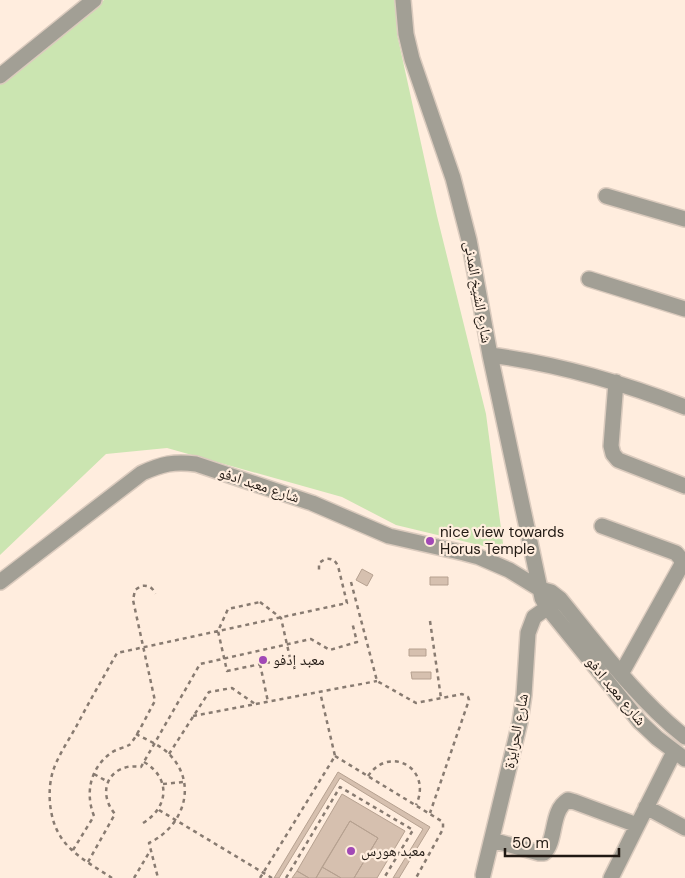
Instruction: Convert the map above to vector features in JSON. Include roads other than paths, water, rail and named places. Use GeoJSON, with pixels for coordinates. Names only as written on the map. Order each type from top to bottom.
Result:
{"type":"FeatureCollection","features":[{"type":"Feature","properties":{"kind":"street"},"geometry":{"type":"LineString","coordinates":[[0,76],[94,0]]}},
{"type":"Feature","properties":{"kind":"street","name":"شارع الشيخ المدنى"},"geometry":{"type":"LineString","coordinates":[[403,0],[406,34],[412,59],[453,178],[467,232],[476,271],[490,355],[540,589]]}},
{"type":"Feature","properties":{"kind":"street"},"geometry":{"type":"LineString","coordinates":[[606,196],[685,219]]}},
{"type":"Feature","properties":{"kind":"street"},"geometry":{"type":"LineString","coordinates":[[590,279],[685,309]]}},
{"type":"Feature","properties":{"kind":"street"},"geometry":{"type":"LineString","coordinates":[[490,355],[553,365],[616,382],[685,407]]}},
{"type":"Feature","properties":{"kind":"street"},"geometry":{"type":"LineString","coordinates":[[616,382],[611,446],[613,454],[618,460],[685,486]]}},
{"type":"Feature","properties":{"kind":"street","name":"شارع معبد ادفو"},"geometry":{"type":"LineString","coordinates":[[0,582],[142,473],[156,467],[180,462],[196,464],[312,503],[389,536],[464,552],[509,570],[540,589],[542,598],[553,603],[659,715],[685,737]]}},
{"type":"Feature","properties":{"kind":"street"},"geometry":{"type":"LineString","coordinates":[[602,526],[676,553],[682,560],[681,566],[621,674]]}},
{"type":"Feature","properties":{"kind":"street","name":"شارع معبد ادفو"},"geometry":{"type":"LineString","coordinates":[[553,603],[640,722],[680,756]]}},
{"type":"Feature","properties":{"kind":"street","name":"شارع الحرايزة"},"geometry":{"type":"LineString","coordinates":[[483,875],[520,722],[524,695],[528,633],[534,617],[553,603]]}},
{"type":"Feature","properties":{"kind":"street"},"geometry":{"type":"LineString","coordinates":[[611,878],[646,807],[680,756]]}},
{"type":"Feature","properties":{"kind":"street"},"geometry":{"type":"LineString","coordinates":[[492,840],[544,853],[548,848],[562,805],[568,800],[637,825]]}},
{"type":"Feature","properties":{"kind":"street"},"geometry":{"type":"LineString","coordinates":[[646,807],[685,828]]}},
{"type":"Feature","properties":{"kind":"place","name":"nice view towards Horus Temple"},"geometry":{"type":"Point","coordinates":[430,541]}},
{"type":"Feature","properties":{"kind":"place","name":"معبد إدفو"},"geometry":{"type":"Point","coordinates":[263,660]}},
{"type":"Feature","properties":{"kind":"place","name":"معبد هورس"},"geometry":{"type":"Point","coordinates":[351,851]}}]}
